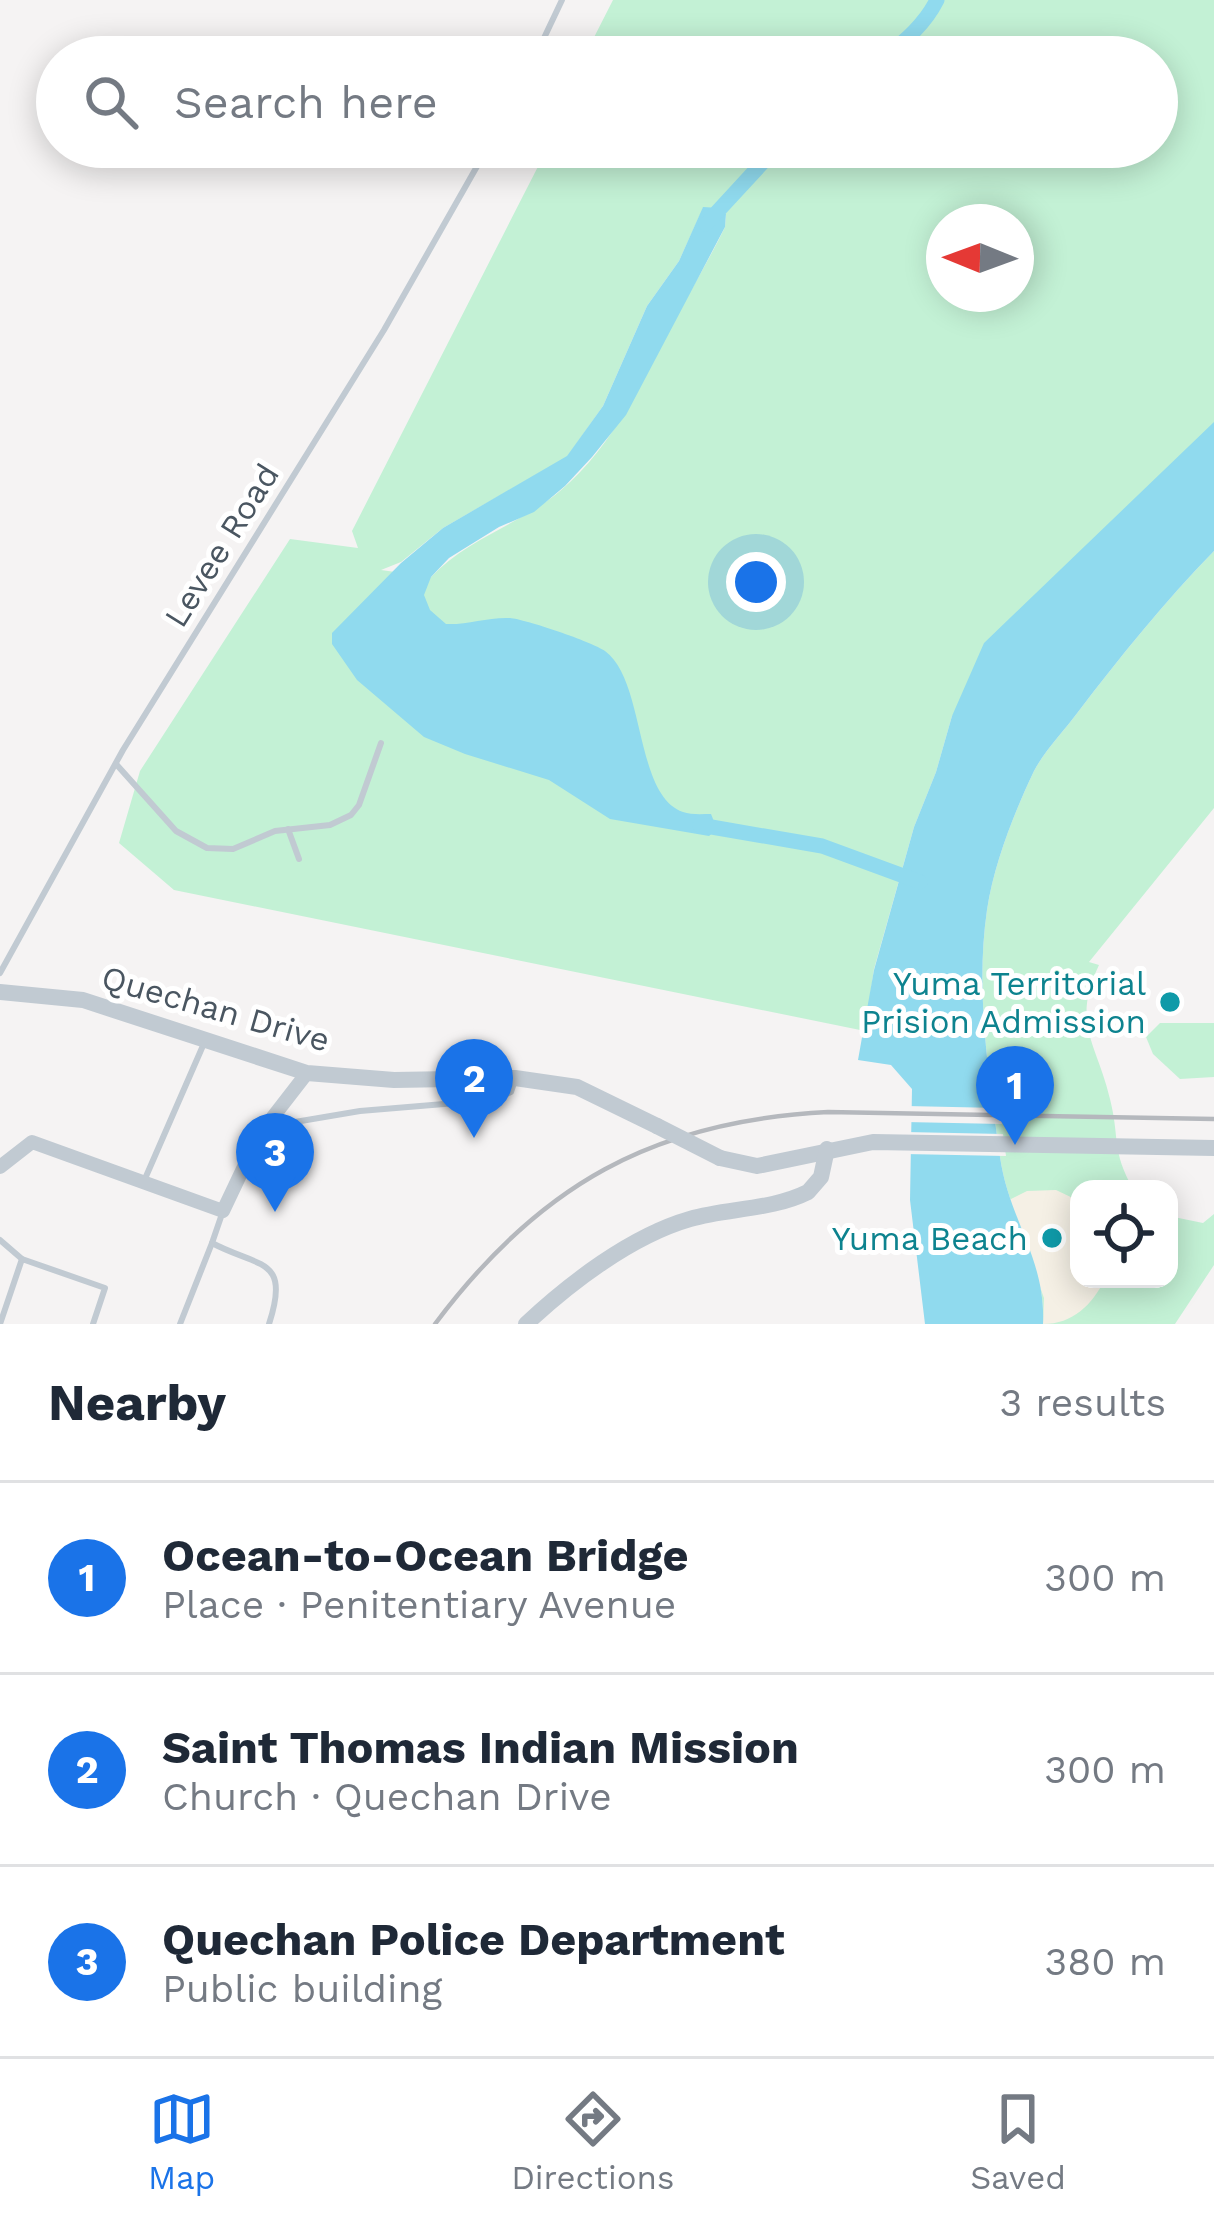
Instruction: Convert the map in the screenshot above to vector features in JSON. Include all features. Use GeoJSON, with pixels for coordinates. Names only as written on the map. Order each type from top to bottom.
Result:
{"type":"FeatureCollection","features":[{"type":"Feature","properties":{"kind":"street","name":"Quechan Drive"},"geometry":{"type":"LineString","coordinates":[[0,992],[82,1000],[307,1073],[394,1080],[515,1078],[577,1087],[720,1158],[757,1166],[873,1142],[1214,1148]]}},
{"type":"Feature","properties":{"kind":"street"},"geometry":{"type":"LineString","coordinates":[[0,1167],[32,1142],[223,1211],[269,1120],[307,1073]]}},
{"type":"Feature","properties":{"kind":"street"},"geometry":{"type":"LineString","coordinates":[[526,1324],[625,1250],[657,1232],[690,1219],[808,1192],[820,1177],[827,1149]]}},
{"type":"Feature","properties":{"kind":"lane"},"geometry":{"type":"LineString","coordinates":[[545,36],[562,0]]}},
{"type":"Feature","properties":{"kind":"lane","name":"Levee Road"},"geometry":{"type":"LineString","coordinates":[[0,973],[116,764],[384,330],[476,168]]}},
{"type":"Feature","properties":{"kind":"lane"},"geometry":{"type":"LineString","coordinates":[[116,764],[176,831],[207,848],[232,849],[288,829],[330,825],[351,815],[381,743]]}},
{"type":"Feature","properties":{"kind":"lane"},"geometry":{"type":"LineString","coordinates":[[288,829],[298,859]]}},
{"type":"Feature","properties":{"kind":"lane"},"geometry":{"type":"LineString","coordinates":[[144,1181],[206,1040]]}},
{"type":"Feature","properties":{"kind":"lane"},"geometry":{"type":"LineString","coordinates":[[269,1120],[295,1122],[359,1111],[492,1100],[511,1092],[515,1078]]}},
{"type":"Feature","properties":{"kind":"lane"},"geometry":{"type":"LineString","coordinates":[[180,1324],[223,1211]]}},
{"type":"Feature","properties":{"kind":"lane"},"geometry":{"type":"LineString","coordinates":[[0,1240],[22,1259],[105,1288],[93,1324]]}},
{"type":"Feature","properties":{"kind":"lane"},"geometry":{"type":"LineString","coordinates":[[212,1243],[271,1268],[278,1298],[269,1324]]}},
{"type":"Feature","properties":{"kind":"lane"},"geometry":{"type":"LineString","coordinates":[[0,1324],[22,1259]]}},
{"type":"Feature","properties":{"kind":"green space"},"geometry":{"type":"Polygon","coordinates":[[[613,0],[1214,0],[1214,425],[952,716],[914,827],[874,969],[865,1031],[174,890],[119,843],[140,771],[290,539],[358,548],[352,531],[537,168],[1178,168],[1178,36],[595,36],[613,0]],[[703,208],[679,261],[647,306],[603,406],[567,457],[443,528],[401,562],[381,570],[431,577],[461,552],[544,503],[580,473],[627,409],[725,227],[726,214],[719,208],[703,208]]]}},
{"type":"Feature","properties":{"kind":"green space"},"geometry":{"type":"Polygon","coordinates":[[[1214,551],[1214,808],[1089,962],[1099,965],[1087,1003],[1089,1033],[1129,1180],[1070,1180],[1070,1288],[1178,1288],[1178,1218],[1203,1223],[1214,1214],[1214,1265],[1175,1324],[1043,1324],[1039,1279],[1005,1180],[992,1096],[982,972],[990,893],[1012,821],[1038,763],[1214,551]]]}},
{"type":"Feature","properties":{"kind":"green space"},"geometry":{"type":"Polygon","coordinates":[[[1160,1023],[1214,1023],[1214,1077],[1180,1079],[1153,1054],[1146,1037],[1160,1023]]]}},
{"type":"Feature","properties":{"kind":"sand","name":"Yuma Beach"},"geometry":{"type":"Polygon","coordinates":[[[1056,1190],[1070,1197],[1070,1288],[1100,1288],[1064,1321],[1043,1324],[1044,1298],[1009,1200],[1027,1191],[1056,1190]]]}},
{"type":"Feature","properties":{"kind":"water"},"geometry":{"type":"Polygon","coordinates":[[[703,207],[719,208],[726,214],[725,227],[626,415],[565,486],[534,512],[449,558],[431,577],[424,595],[430,610],[446,624],[510,618],[605,651],[628,686],[656,784],[667,801],[683,812],[711,814],[717,829],[709,836],[610,819],[549,780],[424,737],[357,680],[332,644],[332,633],[443,528],[567,456],[603,406],[647,306],[679,261],[703,207]]]}},
{"type":"Feature","properties":{"kind":"water"},"geometry":{"type":"Polygon","coordinates":[[[1214,422],[1214,551],[1143,630],[1038,763],[1012,821],[990,893],[982,972],[992,1096],[1005,1180],[1039,1279],[1043,1324],[925,1324],[910,1200],[912,1089],[891,1065],[858,1060],[874,970],[914,827],[952,716],[984,643],[1214,422]]]}},
{"type":"Feature","properties":{"kind":"pier"},"geometry":{"type":"Polygon","coordinates":[[[906,1106],[999,1108],[1002,1124],[905,1122],[906,1106]]]}},
{"type":"Feature","properties":{"kind":"pier"},"geometry":{"type":"Polygon","coordinates":[[[905,1132],[1003,1134],[1006,1156],[905,1154],[905,1132]]]}},
{"type":"Feature","properties":{"kind":"waterway"},"geometry":{"type":"LineString","coordinates":[[910,36],[937,0]]}},
{"type":"Feature","properties":{"kind":"waterway"},"geometry":{"type":"LineString","coordinates":[[706,224],[758,168]]}},
{"type":"Feature","properties":{"kind":"waterway"},"geometry":{"type":"LineString","coordinates":[[700,825],[822,846],[920,882]]}},
{"type":"Feature","properties":{"kind":"railway"},"geometry":{"type":"LineString","coordinates":[[435,1324],[475,1275],[559,1198],[654,1146],[707,1129],[828,1112],[1214,1119]]}},
{"type":"Feature","properties":{"kind":"place","name":"Yuma Territorial Prision Admission"},"geometry":{"type":"Point","coordinates":[1170,1002]}},
{"type":"Feature","properties":{"kind":"place","name":"Saint Thomas Indian Mission"},"geometry":{"type":"Point","coordinates":[474,1138]}},
{"type":"Feature","properties":{"kind":"place","name":"Ocean-to-Ocean Bridge"},"geometry":{"type":"Point","coordinates":[1015,1145]}},
{"type":"Feature","properties":{"kind":"place","name":"Quechan Police Department"},"geometry":{"type":"Point","coordinates":[275,1212]}},
{"type":"Feature","properties":{"kind":"place","name":"Yuma Beach"},"geometry":{"type":"Point","coordinates":[1052,1238]}}]}
